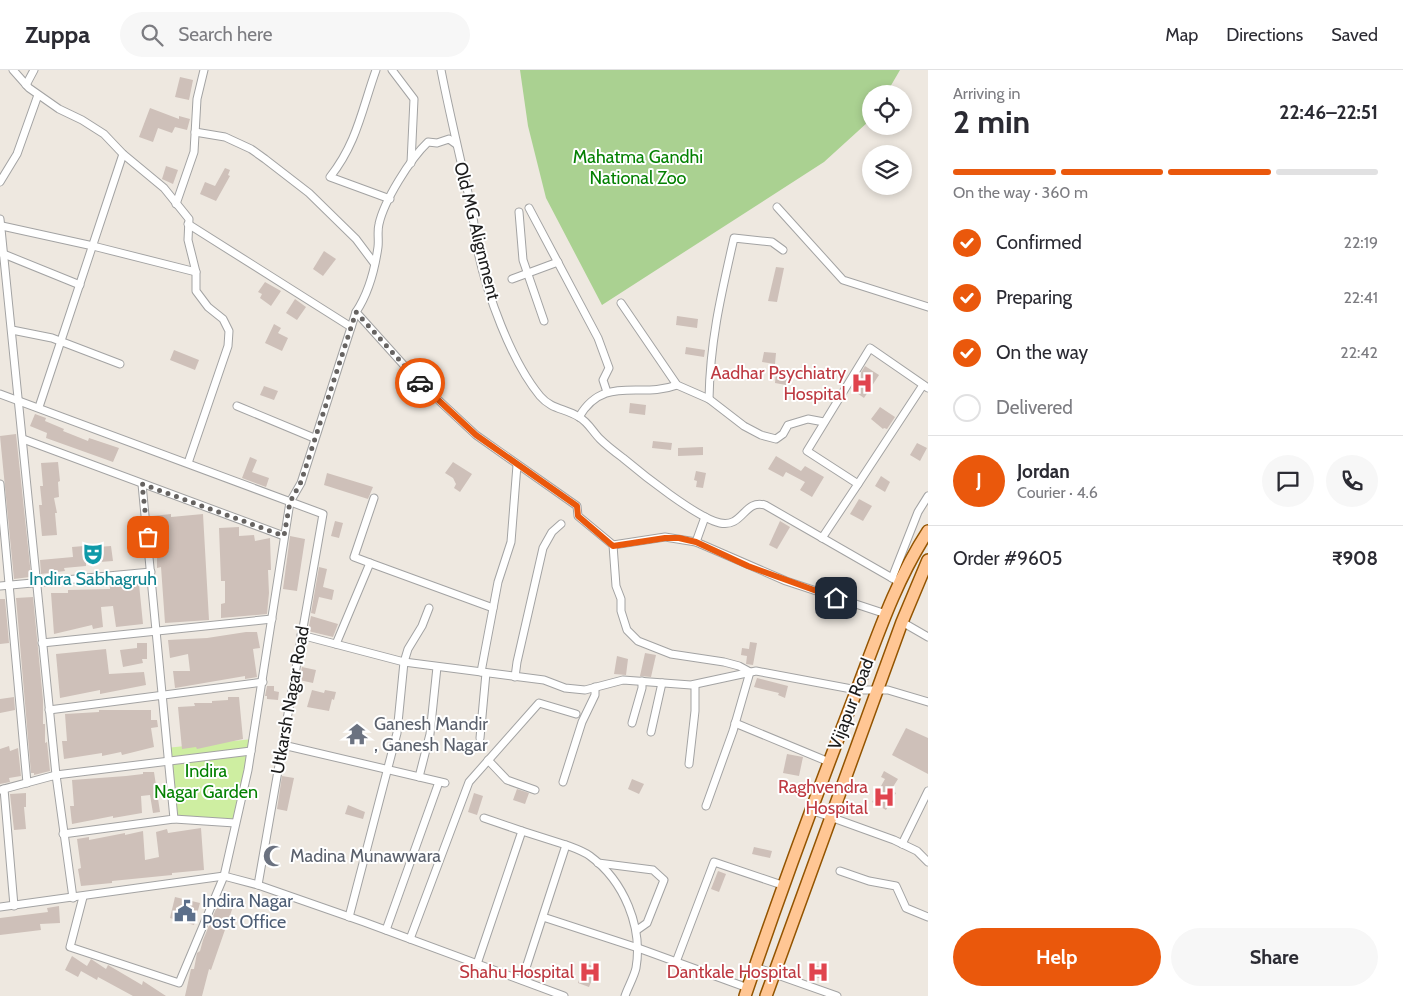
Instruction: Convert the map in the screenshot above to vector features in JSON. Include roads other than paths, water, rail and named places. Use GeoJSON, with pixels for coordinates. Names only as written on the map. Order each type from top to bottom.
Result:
{"type":"FeatureCollection","features":[{"type":"Feature","properties":{"kind":"main road","name":"Vijapur Road"},"geometry":{"type":"LineString","coordinates":[[747,992],[782,885],[886,614],[896,580],[928,531]]}},
{"type":"Feature","properties":{"kind":"main road","name":"Vijapur Road"},"geometry":{"type":"LineString","coordinates":[[766,996],[902,622],[928,560]]}},
{"type":"Feature","properties":{"kind":"street"},"geometry":{"type":"LineString","coordinates":[[12,70],[38,95],[104,134],[123,154],[164,188],[189,220],[188,240],[196,272],[196,291],[208,307],[223,319],[229,331],[228,346],[188,464]]}},
{"type":"Feature","properties":{"kind":"street"},"geometry":{"type":"LineString","coordinates":[[26,85],[34,70]]}},
{"type":"Feature","properties":{"kind":"street"},"geometry":{"type":"LineString","coordinates":[[176,204],[194,152],[197,99],[204,70]]}},
{"type":"Feature","properties":{"kind":"street"},"geometry":{"type":"LineString","coordinates":[[376,70],[358,130],[340,164],[330,177],[390,198]]}},
{"type":"Feature","properties":{"kind":"street"},"geometry":{"type":"LineString","coordinates":[[392,70],[414,99],[411,163]]}},
{"type":"Feature","properties":{"kind":"street","name":"Old MG Alignment"},"geometry":{"type":"LineString","coordinates":[[440,70],[471,207],[481,262],[517,363],[546,402],[562,411],[579,417],[634,468],[705,517]]}},
{"type":"Feature","properties":{"kind":"street"},"geometry":{"type":"LineString","coordinates":[[0,182],[17,154],[38,95]]}},
{"type":"Feature","properties":{"kind":"street"},"geometry":{"type":"LineString","coordinates":[[195,132],[225,137],[251,149],[265,159],[309,193],[356,239],[374,262]]}},
{"type":"Feature","properties":{"kind":"street"},"geometry":{"type":"LineString","coordinates":[[83,897],[70,947],[179,983],[224,876],[251,751],[290,502],[301,482],[350,327],[356,312],[367,295],[378,247],[377,235],[381,214],[411,163],[428,142],[437,143],[449,138],[456,144]]}},
{"type":"Feature","properties":{"kind":"street"},"geometry":{"type":"LineString","coordinates":[[39,407],[123,154]]}},
{"type":"Feature","properties":{"kind":"street"},"geometry":{"type":"LineString","coordinates":[[777,207],[843,280],[928,307]]}},
{"type":"Feature","properties":{"kind":"street"},"geometry":{"type":"LineString","coordinates":[[529,208],[598,338],[609,368],[603,380],[607,392]]}},
{"type":"Feature","properties":{"kind":"street"},"geometry":{"type":"LineString","coordinates":[[519,212],[523,260],[544,321]]}},
{"type":"Feature","properties":{"kind":"street"},"geometry":{"type":"LineString","coordinates":[[72,898],[49,710],[12,330],[2,253],[1,222],[196,272]]}},
{"type":"Feature","properties":{"kind":"street"},"geometry":{"type":"LineString","coordinates":[[188,224],[350,327]]}},
{"type":"Feature","properties":{"kind":"street"},"geometry":{"type":"LineString","coordinates":[[709,399],[709,361],[715,322],[734,238],[772,242],[783,250]]}},
{"type":"Feature","properties":{"kind":"street"},"geometry":{"type":"LineString","coordinates":[[2,253],[80,285]]}},
{"type":"Feature","properties":{"kind":"street"},"geometry":{"type":"LineString","coordinates":[[512,279],[558,262]]}},
{"type":"Feature","properties":{"kind":"street"},"geometry":{"type":"LineString","coordinates":[[621,303],[677,385],[709,399],[744,426],[762,435],[776,439],[783,434],[788,425],[808,419],[824,422]]}},
{"type":"Feature","properties":{"kind":"street"},"geometry":{"type":"LineString","coordinates":[[356,312],[419,382],[476,435],[577,506],[578,516],[613,546],[616,586],[621,598],[621,611],[627,630],[638,641],[671,654],[724,662],[739,666],[750,672]]}},
{"type":"Feature","properties":{"kind":"street"},"geometry":{"type":"LineString","coordinates":[[12,330],[61,341],[120,364]]}},
{"type":"Feature","properties":{"kind":"street"},"geometry":{"type":"LineString","coordinates":[[822,538],[926,386],[870,348],[806,451],[858,484]]}},
{"type":"Feature","properties":{"kind":"street"},"geometry":{"type":"LineString","coordinates":[[579,417],[584,408],[607,392],[625,389],[654,391],[677,385]]}},
{"type":"Feature","properties":{"kind":"street"},"geometry":{"type":"LineString","coordinates":[[0,394],[290,502]]}},
{"type":"Feature","properties":{"kind":"street"},"geometry":{"type":"LineString","coordinates":[[237,406],[314,438]]}},
{"type":"Feature","properties":{"kind":"street"},"geometry":{"type":"LineString","coordinates":[[22,439],[284,536]]}},
{"type":"Feature","properties":{"kind":"street"},"geometry":{"type":"LineString","coordinates":[[480,738],[483,673],[498,582],[511,542],[517,465]]}},
{"type":"Feature","properties":{"kind":"street"},"geometry":{"type":"LineString","coordinates":[[0,484],[27,783]]}},
{"type":"Feature","properties":{"kind":"street"},"geometry":{"type":"LineString","coordinates":[[142,484],[174,818]]}},
{"type":"Feature","properties":{"kind":"street"},"geometry":{"type":"LineString","coordinates":[[696,542],[705,517],[720,523],[730,523],[740,519],[751,506],[757,503],[765,505],[896,580],[918,512],[928,496]]}},
{"type":"Feature","properties":{"kind":"street"},"geometry":{"type":"LineString","coordinates":[[374,498],[354,558],[493,608]]}},
{"type":"Feature","properties":{"kind":"street","name":"Utkarsh Nagar Road"},"geometry":{"type":"LineString","coordinates":[[258,885],[323,514],[290,502]]}},
{"type":"Feature","properties":{"kind":"street"},"geometry":{"type":"LineString","coordinates":[[515,677],[516,662],[542,548],[552,532],[561,524]]}},
{"type":"Feature","properties":{"kind":"street"},"geometry":{"type":"LineString","coordinates":[[613,546],[665,538],[696,542],[779,578],[886,614]]}},
{"type":"Feature","properties":{"kind":"street"},"geometry":{"type":"LineString","coordinates":[[336,644],[370,563]]}},
{"type":"Feature","properties":{"kind":"street"},"geometry":{"type":"LineString","coordinates":[[0,586],[151,572]]}},
{"type":"Feature","properties":{"kind":"street"},"geometry":{"type":"LineString","coordinates":[[349,917],[397,733],[404,662],[408,649],[422,626],[429,608]]}},
{"type":"Feature","properties":{"kind":"street"},"geometry":{"type":"LineString","coordinates":[[42,643],[272,619]]}},
{"type":"Feature","properties":{"kind":"street"},"geometry":{"type":"LineString","coordinates":[[902,622],[928,637]]}},
{"type":"Feature","properties":{"kind":"street"},"geometry":{"type":"LineString","coordinates":[[301,635],[404,662],[544,680],[565,688],[586,690],[623,680],[695,684],[756,671],[857,690],[888,690],[928,702]]}},
{"type":"Feature","properties":{"kind":"street"},"geometry":{"type":"LineString","coordinates":[[419,777],[430,734],[437,667]]}},
{"type":"Feature","properties":{"kind":"street"},"geometry":{"type":"LineString","coordinates":[[706,806],[735,723],[750,672]]}},
{"type":"Feature","properties":{"kind":"street"},"geometry":{"type":"LineString","coordinates":[[632,723],[642,688],[642,681]]}},
{"type":"Feature","properties":{"kind":"street"},"geometry":{"type":"LineString","coordinates":[[49,710],[263,682]]}},
{"type":"Feature","properties":{"kind":"street"},"geometry":{"type":"LineString","coordinates":[[651,732],[662,683]]}},
{"type":"Feature","properties":{"kind":"street"},"geometry":{"type":"LineString","coordinates":[[688,764],[695,711],[695,684]]}},
{"type":"Feature","properties":{"kind":"street"},"geometry":{"type":"LineString","coordinates":[[563,782],[582,722],[595,695],[596,687]]}},
{"type":"Feature","properties":{"kind":"street"},"geometry":{"type":"LineString","coordinates":[[410,939],[469,782],[539,703],[576,714]]}},
{"type":"Feature","properties":{"kind":"street"},"geometry":{"type":"LineString","coordinates":[[735,723],[829,762]]}},
{"type":"Feature","properties":{"kind":"street"},"geometry":{"type":"LineString","coordinates":[[283,745],[442,783],[386,930]]}},
{"type":"Feature","properties":{"kind":"street"},"geometry":{"type":"LineString","coordinates":[[14,906],[2,790],[56,775],[251,751]]}},
{"type":"Feature","properties":{"kind":"street"},"geometry":{"type":"LineString","coordinates":[[488,760],[507,780],[535,790]]}},
{"type":"Feature","properties":{"kind":"street"},"geometry":{"type":"LineString","coordinates":[[902,844],[928,790]]}},
{"type":"Feature","properties":{"kind":"street"},"geometry":{"type":"LineString","coordinates":[[811,810],[918,851],[928,862]]}},
{"type":"Feature","properties":{"kind":"street"},"geometry":{"type":"LineString","coordinates":[[63,834],[174,818],[235,823]]}},
{"type":"Feature","properties":{"kind":"street"},"geometry":{"type":"LineString","coordinates":[[484,818],[566,845],[588,855],[598,862],[618,886],[630,910],[637,930],[636,969],[625,996]]}},
{"type":"Feature","properties":{"kind":"street"},"geometry":{"type":"LineString","coordinates":[[477,964],[522,831]]}},
{"type":"Feature","properties":{"kind":"street"},"geometry":{"type":"LineString","coordinates":[[522,980],[566,845]]}},
{"type":"Feature","properties":{"kind":"street"},"geometry":{"type":"LineString","coordinates":[[598,862],[653,870],[664,880],[647,923],[637,930]]}},
{"type":"Feature","properties":{"kind":"street"},"geometry":{"type":"LineString","coordinates":[[676,962],[714,862],[782,885]]}},
{"type":"Feature","properties":{"kind":"street"},"geometry":{"type":"LineString","coordinates":[[840,872],[869,881],[896,886],[906,908],[928,917]]}},
{"type":"Feature","properties":{"kind":"street"},"geometry":{"type":"LineString","coordinates":[[0,908],[224,876],[258,885],[386,930],[564,996]]}},
{"type":"Feature","properties":{"kind":"street"},"geometry":{"type":"LineString","coordinates":[[543,917],[638,948],[747,992]]}},
{"type":"Feature","properties":{"kind":"street"},"geometry":{"type":"LineString","coordinates":[[755,968],[837,996]]}},
{"type":"Feature","properties":{"kind":"place","name":"Aadhar Psychiatry Hospital"},"geometry":{"type":"Point","coordinates":[862,383]}},
{"type":"Feature","properties":{"kind":"place","name":"Indira Sabhagruh"},"geometry":{"type":"Point","coordinates":[93,554]}},
{"type":"Feature","properties":{"kind":"place","name":"Ganesh Mandir , Ganesh Nagar"},"geometry":{"type":"Point","coordinates":[357,734]}},
{"type":"Feature","properties":{"kind":"place","name":"Raghvendra Hospital"},"geometry":{"type":"Point","coordinates":[884,797]}},
{"type":"Feature","properties":{"kind":"place","name":"Madina Munawwara"},"geometry":{"type":"Point","coordinates":[274,856]}},
{"type":"Feature","properties":{"kind":"place","name":"Indira Nagar Post Office"},"geometry":{"type":"Point","coordinates":[185,911]}},
{"type":"Feature","properties":{"kind":"place","name":"Shahu Hospital"},"geometry":{"type":"Point","coordinates":[590,972]}},
{"type":"Feature","properties":{"kind":"place","name":"Dantkale Hospital"},"geometry":{"type":"Point","coordinates":[818,972]}},
{"type":"Feature","properties":{"kind":"park label","name":"Mahatma Gandhi National Zoo"},"geometry":{"type":"Point","coordinates":[638,167]}},
{"type":"Feature","properties":{"kind":"park label","name":"Indira Nagar Garden"},"geometry":{"type":"Point","coordinates":[206,781]}}]}
